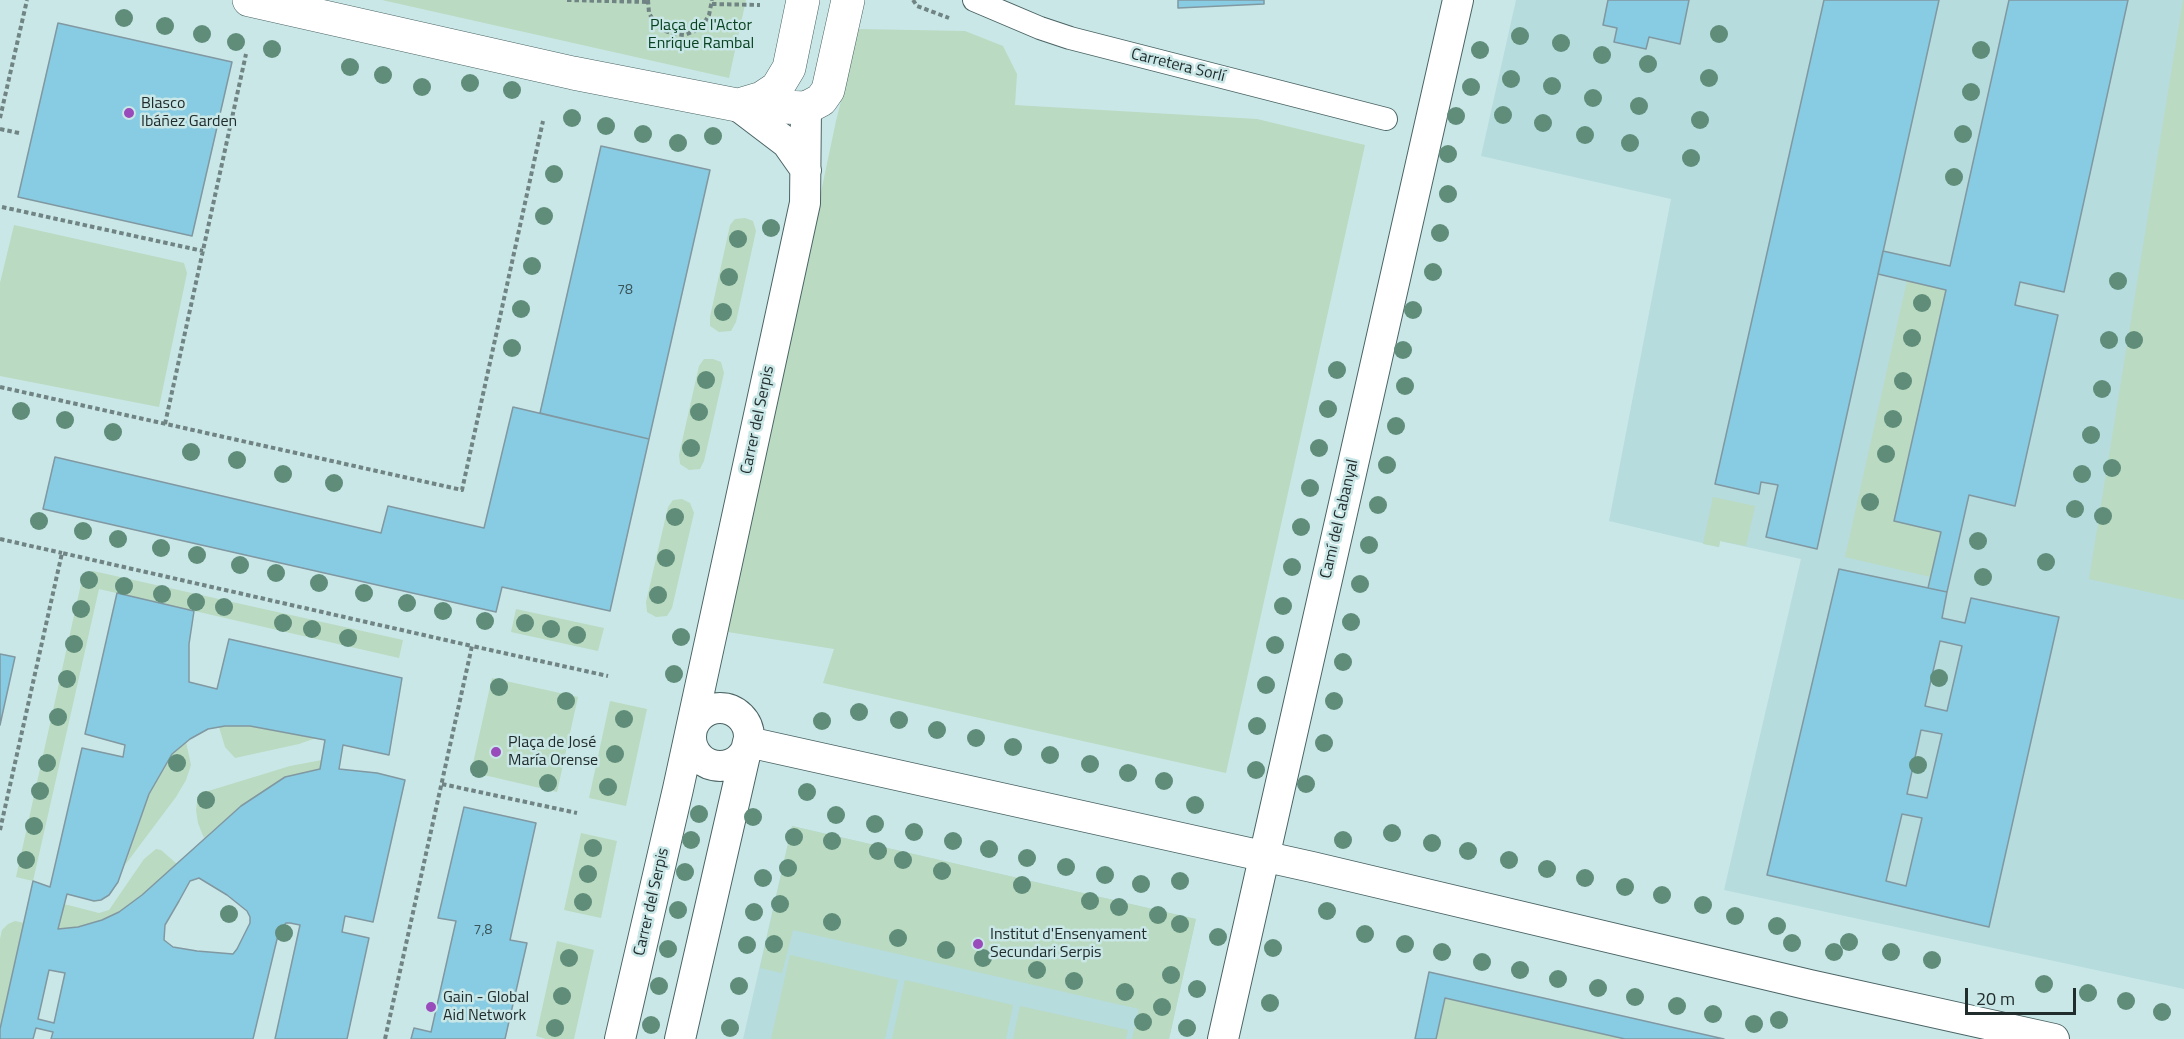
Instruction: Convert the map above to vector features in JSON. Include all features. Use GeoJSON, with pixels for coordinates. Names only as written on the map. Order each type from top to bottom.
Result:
{"type":"FeatureCollection","features":[{"type":"Feature","properties":{"kind":"street"},"geometry":{"type":"LineString","coordinates":[[249,0],[573,73],[737,105],[806,108],[821,100],[828,90],[848,0]]}},
{"type":"Feature","properties":{"kind":"street"},"geometry":{"type":"LineString","coordinates":[[737,105],[762,98],[777,88],[789,68],[803,0]]}},
{"type":"Feature","properties":{"kind":"street","name":"Carrer del Serpis"},"geometry":{"type":"LineString","coordinates":[[620,1039],[691,730],[805,203],[806,108],[816,37],[825,0]]}},
{"type":"Feature","properties":{"kind":"street","name":"Carretera Sorlí"},"geometry":{"type":"LineString","coordinates":[[974,0],[1070,39],[1386,119]]}},
{"type":"Feature","properties":{"kind":"street","name":"Camí del Cabanyal"},"geometry":{"type":"LineString","coordinates":[[1223,1039],[1458,0]]}},
{"type":"Feature","properties":{"kind":"street"},"geometry":{"type":"LineString","coordinates":[[737,105],[787,143],[806,170]]}},
{"type":"Feature","properties":{"kind":"street","name":"Carrer del Serpis"},"geometry":{"type":"LineString","coordinates":[[721,707],[730,709],[746,723],[749,732],[748,742],[745,751],[732,763],[723,766],[713,765],[698,756],[690,739],[691,730],[695,720],[702,713],[711,708],[721,707]]}},
{"type":"Feature","properties":{"kind":"street"},"geometry":{"type":"LineString","coordinates":[[681,1039],[748,742],[1265,856],[1810,986],[2054,1039]]}},
{"type":"Feature","properties":{"kind":"path"},"geometry":{"type":"LineString","coordinates":[[0,118],[27,0]]}},
{"type":"Feature","properties":{"kind":"path"},"geometry":{"type":"LineString","coordinates":[[567,0],[648,1],[655,23],[663,30],[673,34],[695,31],[703,25],[709,15],[712,2],[760,5]]}},
{"type":"Feature","properties":{"kind":"path"},"geometry":{"type":"LineString","coordinates":[[165,423],[246,54]]}},
{"type":"Feature","properties":{"kind":"path"},"geometry":{"type":"LineString","coordinates":[[0,387],[462,490],[543,121]]}},
{"type":"Feature","properties":{"kind":"path"},"geometry":{"type":"LineString","coordinates":[[0,129],[19,133]]}},
{"type":"Feature","properties":{"kind":"path"},"geometry":{"type":"LineString","coordinates":[[2,207],[203,251]]}},
{"type":"Feature","properties":{"kind":"path"},"geometry":{"type":"LineString","coordinates":[[0,539],[608,676]]}},
{"type":"Feature","properties":{"kind":"path"},"geometry":{"type":"LineString","coordinates":[[0,830],[62,552]]}},
{"type":"Feature","properties":{"kind":"path"},"geometry":{"type":"LineString","coordinates":[[385,1039],[472,646]]}},
{"type":"Feature","properties":{"kind":"path"},"geometry":{"type":"LineString","coordinates":[[442,784],[577,813]]}},
{"type":"Feature","properties":{"kind":"shaded area"},"geometry":{"type":"Polygon","coordinates":[[[1516,0],[2184,0],[2184,989],[1724,890],[1801,559],[1720,541],[1719,547],[1609,521],[1671,199],[1481,156],[1516,0]]]}},
{"type":"Feature","properties":{"kind":"shaded area","name":"Institut d'Ensenyament Secundari Serpis"},"geometry":{"type":"Polygon","coordinates":[[[792,826],[1196,919],[1169,1039],[743,1039],[792,826]]]}},
{"type":"Feature","properties":{"kind":"green space","name":"Plaça de l'Actor Enrique Rambal"},"geometry":{"type":"Polygon","coordinates":[[[382,0],[746,0],[729,78],[382,0]]]}},
{"type":"Feature","properties":{"kind":"green space"},"geometry":{"type":"Polygon","coordinates":[[[2184,0],[2184,600],[2089,579],[2184,0]]]}},
{"type":"Feature","properties":{"kind":"green space"},"geometry":{"type":"Polygon","coordinates":[[[859,29],[965,31],[1003,46],[1017,74],[1015,105],[1257,119],[1365,145],[1226,773],[823,683],[834,649],[728,632],[836,121],[859,29]]]}},
{"type":"Feature","properties":{"kind":"green space"},"geometry":{"type":"Polygon","coordinates":[[[745,218],[753,221],[756,231],[736,322],[731,331],[719,332],[710,326],[710,317],[730,225],[735,219],[745,218]]]}},
{"type":"Feature","properties":{"kind":"green space"},"geometry":{"type":"Polygon","coordinates":[[[14,225],[184,263],[187,273],[159,407],[0,376],[0,283],[14,225]]]}},
{"type":"Feature","properties":{"kind":"green space"},"geometry":{"type":"Polygon","coordinates":[[[1907,281],[1946,290],[1894,521],[1941,532],[1931,577],[1845,557],[1907,281]]]}},
{"type":"Feature","properties":{"kind":"green space"},"geometry":{"type":"Polygon","coordinates":[[[704,359],[721,362],[724,373],[704,461],[700,469],[689,470],[680,464],[679,455],[699,366],[704,359]]]}},
{"type":"Feature","properties":{"kind":"green space"},"geometry":{"type":"Polygon","coordinates":[[[1713,497],[1755,506],[1746,546],[1720,541],[1719,547],[1703,544],[1713,497]]]}},
{"type":"Feature","properties":{"kind":"green space"},"geometry":{"type":"Polygon","coordinates":[[[682,499],[690,503],[694,513],[672,608],[667,616],[656,617],[647,612],[646,602],[668,507],[673,500],[682,499]]]}},
{"type":"Feature","properties":{"kind":"green space"},"geometry":{"type":"Polygon","coordinates":[[[93,571],[403,640],[399,658],[99,589],[33,881],[16,877],[81,584],[85,576],[93,571]]]}},
{"type":"Feature","properties":{"kind":"green space"},"geometry":{"type":"Polygon","coordinates":[[[516,609],[604,628],[598,651],[511,632],[516,609]]]}},
{"type":"Feature","properties":{"kind":"green space"},"geometry":{"type":"Polygon","coordinates":[[[492,678],[578,697],[557,792],[471,772],[492,678]]]}},
{"type":"Feature","properties":{"kind":"green space"},"geometry":{"type":"Polygon","coordinates":[[[610,701],[647,709],[626,806],[589,798],[610,701]]]}},
{"type":"Feature","properties":{"kind":"green space"},"geometry":{"type":"Polygon","coordinates":[[[250,726],[316,738],[235,758],[225,747],[219,727],[250,726]]]}},
{"type":"Feature","properties":{"kind":"green space"},"geometry":{"type":"Polygon","coordinates":[[[186,742],[191,765],[186,780],[125,865],[149,794],[172,754],[186,742]]]}},
{"type":"Feature","properties":{"kind":"green space"},"geometry":{"type":"Polygon","coordinates":[[[322,760],[320,769],[285,777],[241,806],[204,838],[196,810],[197,802],[205,792],[290,766],[322,760]]]}},
{"type":"Feature","properties":{"kind":"green space","name":"Institut d'Ensenyament Secundari Serpis"},"geometry":{"type":"Polygon","coordinates":[[[792,826],[1196,919],[1169,1039],[1132,1039],[1139,1009],[793,930],[782,973],[760,968],[792,826]]]}},
{"type":"Feature","properties":{"kind":"green space"},"geometry":{"type":"Polygon","coordinates":[[[581,833],[617,841],[601,918],[564,910],[581,833]]]}},
{"type":"Feature","properties":{"kind":"green space"},"geometry":{"type":"Polygon","coordinates":[[[156,849],[161,850],[177,864],[142,895],[119,912],[102,920],[78,927],[58,929],[64,904],[99,913],[109,910],[144,859],[156,849]]]}},
{"type":"Feature","properties":{"kind":"green space"},"geometry":{"type":"Polygon","coordinates":[[[15,921],[24,923],[0,1029],[0,939],[2,930],[15,921]]]}},
{"type":"Feature","properties":{"kind":"green space"},"geometry":{"type":"Polygon","coordinates":[[[557,941],[594,950],[574,1039],[546,1039],[536,1036],[557,941]]]}},
{"type":"Feature","properties":{"kind":"green space"},"geometry":{"type":"Polygon","coordinates":[[[790,955],[898,980],[885,1039],[771,1039],[790,955]]]}},
{"type":"Feature","properties":{"kind":"green space"},"geometry":{"type":"Polygon","coordinates":[[[1429,972],[1724,1039],[1415,1039],[1429,972]]]}},
{"type":"Feature","properties":{"kind":"green space"},"geometry":{"type":"Polygon","coordinates":[[[905,980],[1013,1005],[1006,1039],[892,1039],[905,980]]]}},
{"type":"Feature","properties":{"kind":"green space"},"geometry":{"type":"Polygon","coordinates":[[[1020,1006],[1128,1030],[1126,1039],[1013,1039],[1020,1006]]]}},
{"type":"Feature","properties":{"kind":"building"},"geometry":{"type":"Polygon","coordinates":[[[1178,0],[1264,0],[1264,4],[1178,8],[1178,0]]]}},
{"type":"Feature","properties":{"kind":"building"},"geometry":{"type":"Polygon","coordinates":[[[1608,0],[1689,0],[1680,44],[1649,37],[1646,49],[1614,42],[1617,28],[1603,25],[1608,0]]]}},
{"type":"Feature","properties":{"kind":"building"},"geometry":{"type":"Polygon","coordinates":[[[1824,0],[1939,0],[1817,549],[1766,537],[1778,485],[1761,482],[1759,494],[1715,484],[1824,0]]]}},
{"type":"Feature","properties":{"kind":"building"},"geometry":{"type":"Polygon","coordinates":[[[2009,0],[2128,0],[2064,292],[2020,282],[2015,305],[2058,315],[2015,506],[1969,495],[1947,592],[1928,588],[1941,532],[1894,521],[1946,290],[1878,274],[1883,251],[1950,266],[2009,0]]]}},
{"type":"Feature","properties":{"kind":"building","name":"Blasco Ibáñez Garden"},"geometry":{"type":"Polygon","coordinates":[[[58,23],[232,62],[192,236],[18,197],[58,23]]]}},
{"type":"Feature","properties":{"kind":"building"},"geometry":{"type":"Polygon","coordinates":[[[601,146],[710,170],[649,439],[540,413],[601,146]]]}},
{"type":"Feature","properties":{"kind":"building"},"geometry":{"type":"Polygon","coordinates":[[[513,407],[649,439],[610,611],[502,587],[496,612],[43,509],[55,457],[381,533],[388,506],[484,528],[513,407]]]}},
{"type":"Feature","properties":{"kind":"building"},"geometry":{"type":"Polygon","coordinates":[[[1839,569],[1947,592],[1942,618],[1965,623],[1971,598],[2059,617],[1989,927],[1767,875],[1839,569]],[[1940,641],[1925,706],[1947,711],[1962,646],[1940,641]],[[1921,730],[1907,794],[1927,798],[1942,734],[1921,730]],[[1902,814],[1886,881],[1906,886],[1922,818],[1902,814]]]}},
{"type":"Feature","properties":{"kind":"building"},"geometry":{"type":"Polygon","coordinates":[[[117,593],[194,611],[189,644],[189,682],[217,689],[229,639],[402,678],[389,755],[343,745],[339,769],[377,773],[405,780],[373,922],[345,916],[342,932],[369,938],[347,1039],[275,1039],[300,925],[286,923],[279,931],[253,1039],[51,1039],[53,1032],[36,1028],[33,1039],[0,1039],[0,1029],[33,881],[50,887],[82,748],[123,757],[125,745],[85,734],[117,593]],[[250,726],[208,729],[190,739],[172,754],[149,794],[118,882],[109,895],[101,900],[94,901],[67,894],[58,929],[78,927],[119,912],[142,895],[241,806],[285,777],[320,769],[325,740],[250,726]],[[199,878],[190,881],[165,925],[164,940],[173,947],[233,954],[250,923],[247,911],[227,895],[199,878]],[[49,970],[38,1019],[54,1023],[65,973],[49,970]]]}},
{"type":"Feature","properties":{"kind":"building"},"geometry":{"type":"Polygon","coordinates":[[[0,654],[15,657],[0,725],[0,654]]]}},
{"type":"Feature","properties":{"kind":"building"},"geometry":{"type":"Polygon","coordinates":[[[464,807],[536,823],[510,940],[527,943],[505,1039],[411,1039],[414,1028],[431,1032],[456,921],[438,918],[464,807]]]}},
{"type":"Feature","properties":{"kind":"building"},"geometry":{"type":"Polygon","coordinates":[[[1429,972],[1724,1039],[1625,1039],[1445,998],[1436,1039],[1415,1039],[1429,972]]]}},
{"type":"Feature","properties":{"kind":"place","name":"Blasco Ibáñez Garden"},"geometry":{"type":"Point","coordinates":[129,113]}},
{"type":"Feature","properties":{"kind":"place","name":"Plaça de José María Orense"},"geometry":{"type":"Point","coordinates":[496,752]}},
{"type":"Feature","properties":{"kind":"place","name":"Institut d'Ensenyament Secundari Serpis"},"geometry":{"type":"Point","coordinates":[978,944]}},
{"type":"Feature","properties":{"kind":"place","name":"Gain - Global Aid Network"},"geometry":{"type":"Point","coordinates":[431,1007]}}]}
